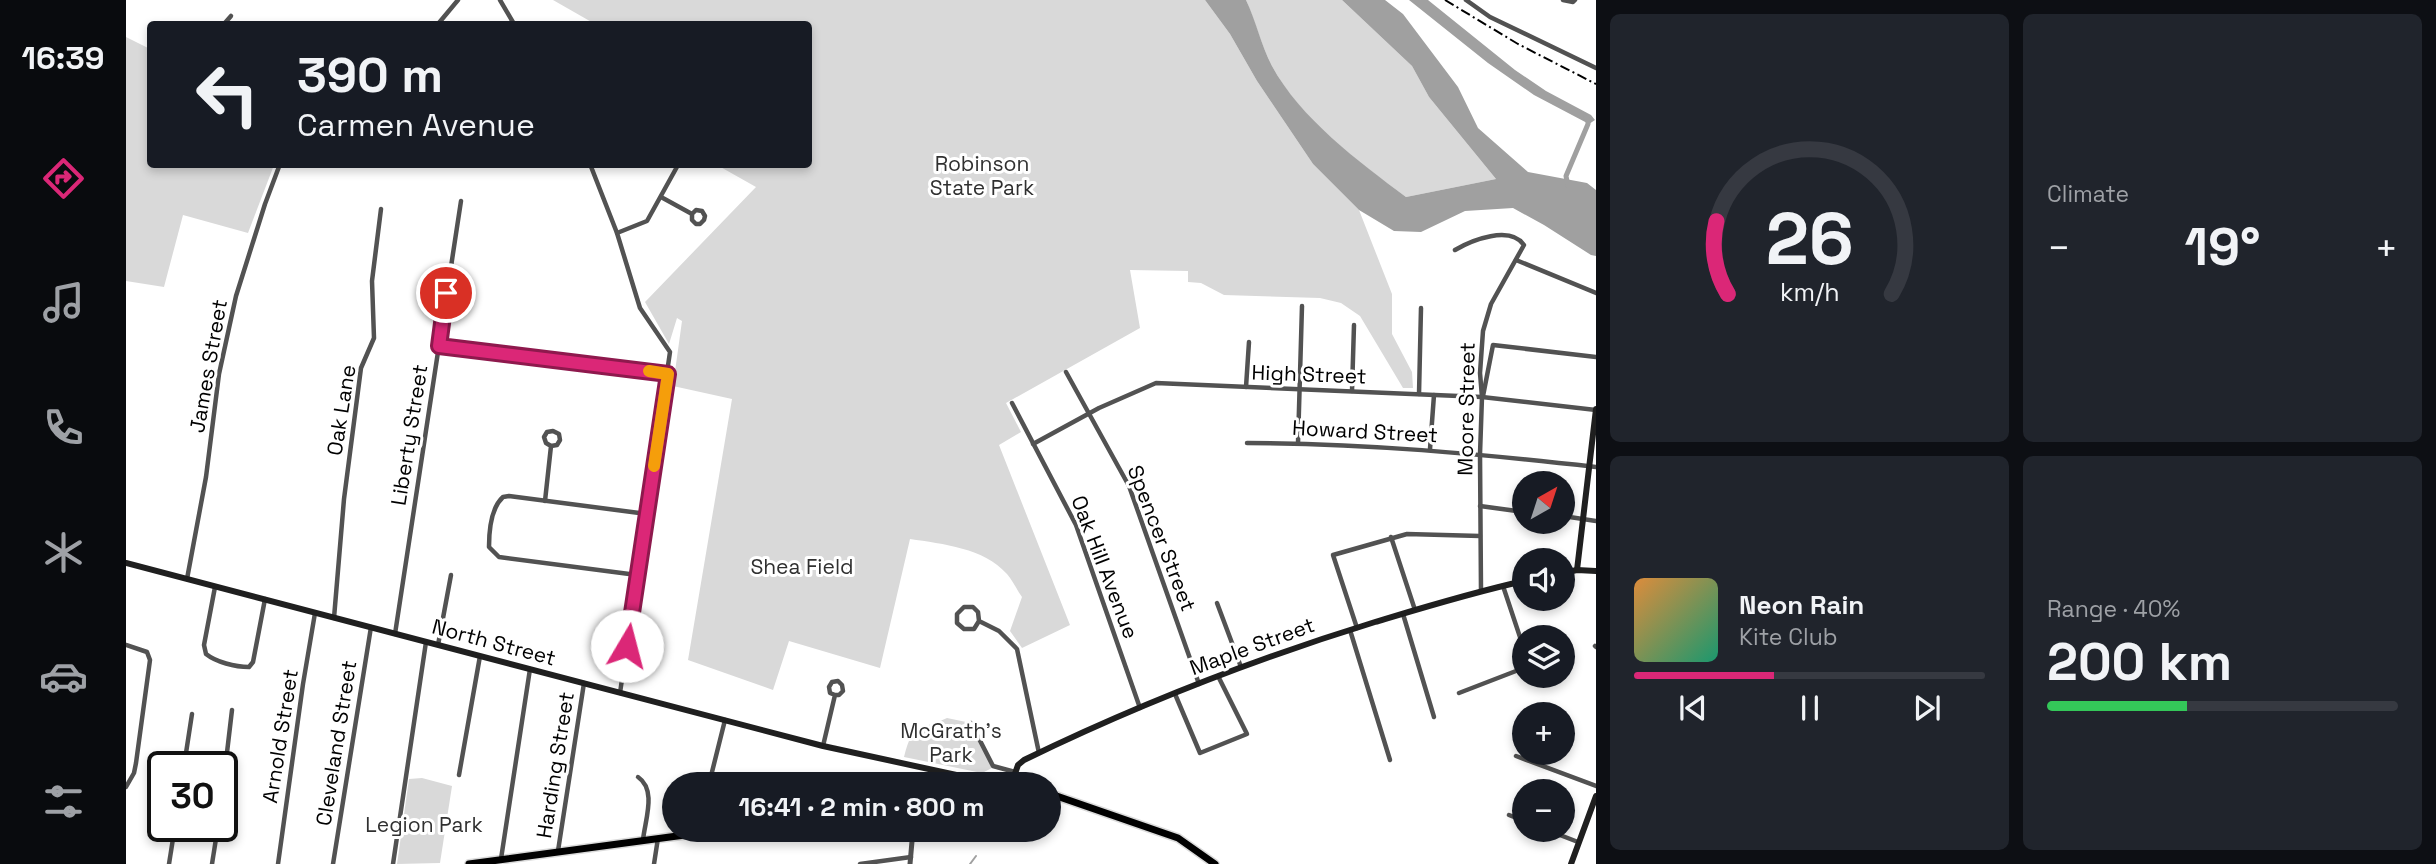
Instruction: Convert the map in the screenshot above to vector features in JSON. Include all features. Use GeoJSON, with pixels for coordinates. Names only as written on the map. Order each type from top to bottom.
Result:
{"type":"FeatureCollection","features":[{"type":"Feature","properties":{"kind":"main road"},"geometry":{"type":"LineString","coordinates":[[1596,410],[1592,467],[1577,570],[1596,571]]}},
{"type":"Feature","properties":{"kind":"main road","name":"North Street"},"geometry":{"type":"LineString","coordinates":[[126,563],[823,746],[943,772]]}},
{"type":"Feature","properties":{"kind":"main road","name":"Maple Street"},"geometry":{"type":"LineString","coordinates":[[1015,772],[1024,760],[1039,753],[1241,667],[1415,610],[1481,590],[1512,584]]}},
{"type":"Feature","properties":{"kind":"main road"},"geometry":{"type":"LineString","coordinates":[[1571,864],[1596,796]]}},
{"type":"Feature","properties":{"kind":"main road"},"geometry":{"type":"LineString","coordinates":[[1061,798],[1178,838],[1215,864]]}},
{"type":"Feature","properties":{"kind":"main road"},"geometry":{"type":"LineString","coordinates":[[469,864],[662,838]]}},
{"type":"Feature","properties":{"kind":"street"},"geometry":{"type":"LineString","coordinates":[[440,21],[458,0]]}},
{"type":"Feature","properties":{"kind":"street"},"geometry":{"type":"LineString","coordinates":[[500,0],[512,21]]}},
{"type":"Feature","properties":{"kind":"street"},"geometry":{"type":"LineString","coordinates":[[1466,0],[1490,17],[1596,68]]}},
{"type":"Feature","properties":{"kind":"street"},"geometry":{"type":"LineString","coordinates":[[1563,0],[1575,0]]}},
{"type":"Feature","properties":{"kind":"street"},"geometry":{"type":"LineString","coordinates":[[227,21],[231,16]]}},
{"type":"Feature","properties":{"kind":"street","name":"James Street"},"geometry":{"type":"LineString","coordinates":[[187,579],[204,488],[220,364],[231,327],[236,296],[279,168]]}},
{"type":"Feature","properties":{"kind":"street"},"geometry":{"type":"LineString","coordinates":[[592,168],[617,233],[640,308],[670,352],[620,693]]}},
{"type":"Feature","properties":{"kind":"street"},"geometry":{"type":"LineString","coordinates":[[617,233],[644,224],[678,168]]}},
{"type":"Feature","properties":{"kind":"street"},"geometry":{"type":"LineString","coordinates":[[661,197],[692,214]]}},
{"type":"Feature","properties":{"kind":"street","name":"Liberty Street"},"geometry":{"type":"LineString","coordinates":[[395,634],[461,201]]}},
{"type":"Feature","properties":{"kind":"street","name":"Oak Lane"},"geometry":{"type":"LineString","coordinates":[[334,618],[344,499],[361,368],[375,331],[372,281],[382,209]]}},
{"type":"Feature","properties":{"kind":"street","name":"Moore Street"},"geometry":{"type":"LineString","coordinates":[[1455,250],[1471,241],[1496,237],[1520,240],[1523,247],[1491,304],[1484,324],[1480,373],[1481,590]]}},
{"type":"Feature","properties":{"kind":"street"},"geometry":{"type":"LineString","coordinates":[[1516,260],[1596,293]]}},
{"type":"Feature","properties":{"kind":"street"},"geometry":{"type":"LineString","coordinates":[[1298,443],[1303,306]]}},
{"type":"Feature","properties":{"kind":"street"},"geometry":{"type":"LineString","coordinates":[[1419,394],[1421,308]]}},
{"type":"Feature","properties":{"kind":"street"},"geometry":{"type":"LineString","coordinates":[[1352,391],[1354,325]]}},
{"type":"Feature","properties":{"kind":"street"},"geometry":{"type":"LineString","coordinates":[[1246,387],[1249,342]]}},
{"type":"Feature","properties":{"kind":"street"},"geometry":{"type":"LineString","coordinates":[[1482,397],[1493,345],[1596,357]]}},
{"type":"Feature","properties":{"kind":"street"},"geometry":{"type":"LineString","coordinates":[[439,346],[668,374]]}},
{"type":"Feature","properties":{"kind":"street","name":"Spencer Street"},"geometry":{"type":"LineString","coordinates":[[1066,372],[1129,486],[1199,684]]}},
{"type":"Feature","properties":{"kind":"street","name":"High Street"},"geometry":{"type":"LineString","coordinates":[[1033,444],[1090,413],[1156,383],[1482,397],[1596,410]]}},
{"type":"Feature","properties":{"kind":"street"},"geometry":{"type":"LineString","coordinates":[[1430,449],[1434,395]]}},
{"type":"Feature","properties":{"kind":"street","name":"Oak Hill Avenue"},"geometry":{"type":"LineString","coordinates":[[1012,403],[1076,525],[1140,708]]}},
{"type":"Feature","properties":{"kind":"street","name":"Howard Street"},"geometry":{"type":"LineString","coordinates":[[1247,443],[1430,449],[1592,467]]}},
{"type":"Feature","properties":{"kind":"street"},"geometry":{"type":"LineString","coordinates":[[545,500],[551,446]]}},
{"type":"Feature","properties":{"kind":"street"},"geometry":{"type":"LineString","coordinates":[[638,575],[499,557],[492,552],[489,542],[492,521],[500,500],[514,496],[647,514]]}},
{"type":"Feature","properties":{"kind":"street"},"geometry":{"type":"LineString","coordinates":[[1480,506],[1512,510]]}},
{"type":"Feature","properties":{"kind":"street"},"geometry":{"type":"LineString","coordinates":[[1575,518],[1596,521]]}},
{"type":"Feature","properties":{"kind":"street"},"geometry":{"type":"LineString","coordinates":[[1390,760],[1333,555],[1391,537],[1415,533],[1480,536]]}},
{"type":"Feature","properties":{"kind":"street"},"geometry":{"type":"LineString","coordinates":[[1391,537],[1415,610]]}},
{"type":"Feature","properties":{"kind":"street"},"geometry":{"type":"LineString","coordinates":[[438,645],[451,575]]}},
{"type":"Feature","properties":{"kind":"street"},"geometry":{"type":"LineString","coordinates":[[215,586],[206,653],[213,659],[241,667],[249,667],[253,662],[265,599]]}},
{"type":"Feature","properties":{"kind":"street"},"geometry":{"type":"LineString","coordinates":[[1503,586],[1516,625]]}},
{"type":"Feature","properties":{"kind":"street"},"geometry":{"type":"LineString","coordinates":[[1217,603],[1241,667]]}},
{"type":"Feature","properties":{"kind":"street"},"geometry":{"type":"LineString","coordinates":[[971,607],[978,612],[979,621],[974,629],[964,629],[957,623],[957,616],[962,608],[971,607]]}},
{"type":"Feature","properties":{"kind":"street","name":"Arnold Street"},"geometry":{"type":"LineString","coordinates":[[278,864],[315,612]]}},
{"type":"Feature","properties":{"kind":"street"},"geometry":{"type":"LineString","coordinates":[[1403,614],[1434,717]]}},
{"type":"Feature","properties":{"kind":"street"},"geometry":{"type":"LineString","coordinates":[[979,621],[999,631],[1017,649],[1039,753]]}},
{"type":"Feature","properties":{"kind":"street","name":"Cleveland Street"},"geometry":{"type":"LineString","coordinates":[[334,864],[371,627]]}},
{"type":"Feature","properties":{"kind":"street"},"geometry":{"type":"LineString","coordinates":[[393,864],[426,642]]}},
{"type":"Feature","properties":{"kind":"street"},"geometry":{"type":"LineString","coordinates":[[126,645],[147,652],[150,660],[136,766],[126,787]]}},
{"type":"Feature","properties":{"kind":"street"},"geometry":{"type":"LineString","coordinates":[[459,775],[480,656]]}},
{"type":"Feature","properties":{"kind":"street"},"geometry":{"type":"LineString","coordinates":[[496,861],[530,669]]}},
{"type":"Feature","properties":{"kind":"street"},"geometry":{"type":"LineString","coordinates":[[1460,693],[1512,673]]}},
{"type":"Feature","properties":{"kind":"street"},"geometry":{"type":"LineString","coordinates":[[1175,694],[1200,753],[1247,734],[1218,676]]}},
{"type":"Feature","properties":{"kind":"street","name":"Harding Street"},"geometry":{"type":"LineString","coordinates":[[558,852],[584,683]]}},
{"type":"Feature","properties":{"kind":"street"},"geometry":{"type":"LineString","coordinates":[[823,746],[835,695]]}},
{"type":"Feature","properties":{"kind":"street"},"geometry":{"type":"LineString","coordinates":[[227,751],[232,710]]}},
{"type":"Feature","properties":{"kind":"street"},"geometry":{"type":"LineString","coordinates":[[186,751],[192,715]]}},
{"type":"Feature","properties":{"kind":"street"},"geometry":{"type":"LineString","coordinates":[[712,772],[725,720]]}},
{"type":"Feature","properties":{"kind":"street"},"geometry":{"type":"LineString","coordinates":[[971,723],[993,766],[1015,772]]}},
{"type":"Feature","properties":{"kind":"street"},"geometry":{"type":"LineString","coordinates":[[1540,765],[1596,786]]}},
{"type":"Feature","properties":{"kind":"street"},"geometry":{"type":"LineString","coordinates":[[638,776],[644,781],[648,792],[643,840]]}},
{"type":"Feature","properties":{"kind":"street"},"geometry":{"type":"LineString","coordinates":[[654,864],[658,838]]}},
{"type":"Feature","properties":{"kind":"street"},"geometry":{"type":"LineString","coordinates":[[169,864],[172,842]]}},
{"type":"Feature","properties":{"kind":"street"},"geometry":{"type":"LineString","coordinates":[[212,864],[215,842]]}},
{"type":"Feature","properties":{"kind":"street"},"geometry":{"type":"LineString","coordinates":[[860,864],[911,860],[912,842]]}},
{"type":"Feature","properties":{"kind":"green space","name":"Robinson State Park"},"geometry":{"type":"Polygon","coordinates":[[[553,0],[1205,0],[1230,34],[1257,81],[1313,164],[1359,210],[1392,294],[1392,334],[1412,372],[1413,388],[1403,388],[1360,316],[1341,303],[1320,298],[1224,295],[1201,283],[1188,282],[1188,271],[1130,270],[1140,328],[1006,403],[1021,432],[999,445],[1070,625],[1022,648],[1010,631],[1022,597],[998,565],[975,553],[949,545],[910,539],[880,668],[789,641],[773,690],[688,660],[732,399],[673,386],[682,321],[677,318],[669,344],[645,302],[756,187],[722,168],[812,168],[812,21],[590,21],[553,0]]]}},
{"type":"Feature","properties":{"kind":"green space"},"geometry":{"type":"Polygon","coordinates":[[[1246,0],[1342,0],[1412,66],[1429,97],[1496,179],[1406,197],[1332,139],[1298,104],[1272,66],[1246,0]]]}},
{"type":"Feature","properties":{"kind":"green space"},"geometry":{"type":"Polygon","coordinates":[[[126,37],[147,48],[147,168],[273,168],[248,233],[183,215],[164,287],[126,281],[126,37]]]}},
{"type":"Feature","properties":{"kind":"green space","name":"McGrath's Park"},"geometry":{"type":"Polygon","coordinates":[[[947,718],[971,723],[992,768],[977,772],[904,757],[910,738],[923,727],[947,718]]]}},
{"type":"Feature","properties":{"kind":"green space","name":"Legion Park"},"geometry":{"type":"Polygon","coordinates":[[[422,778],[452,786],[440,863],[397,864],[409,779],[422,778]]]}},
{"type":"Feature","properties":{"kind":"shaded area"},"geometry":{"type":"Polygon","coordinates":[[[1205,0],[1246,0],[1272,66],[1298,103],[1350,154],[1406,197],[1496,179],[1429,97],[1412,66],[1342,0],[1385,0],[1403,14],[1458,87],[1478,128],[1528,172],[1587,183],[1596,190],[1596,256],[1513,208],[1465,211],[1421,232],[1394,231],[1359,210],[1313,164],[1257,81],[1230,34],[1205,0]]]}},
{"type":"Feature","properties":{"kind":"shaded area"},"geometry":{"type":"Polygon","coordinates":[[[1409,0],[1428,0],[1515,70],[1546,91],[1591,115],[1595,120],[1589,124],[1534,95],[1488,63],[1409,0]]]}},
{"type":"Feature","properties":{"kind":"waterway"},"geometry":{"type":"LineString","coordinates":[[1568,186],[1566,176],[1588,124],[1586,118]]}},
{"type":"Feature","properties":{"kind":"waterway"},"geometry":{"type":"LineString","coordinates":[[970,864],[976,856]]}},
{"type":"Feature","properties":{"kind":"railway"},"geometry":{"type":"LineString","coordinates":[[1445,0],[1518,44],[1596,84]]}},
{"type":"Feature","properties":{"kind":"slow traffic"},"geometry":{"type":"LineString","coordinates":[[649,371],[668,374],[654,466]]}},
{"type":"Feature","properties":{"kind":"route"},"geometry":{"type":"LineString","coordinates":[[446,293],[439,346],[668,374],[627,646]]}},
{"type":"Feature","properties":{"kind":"park label","name":"Shea Field"},"geometry":{"type":"Point","coordinates":[802,566]}}]}
